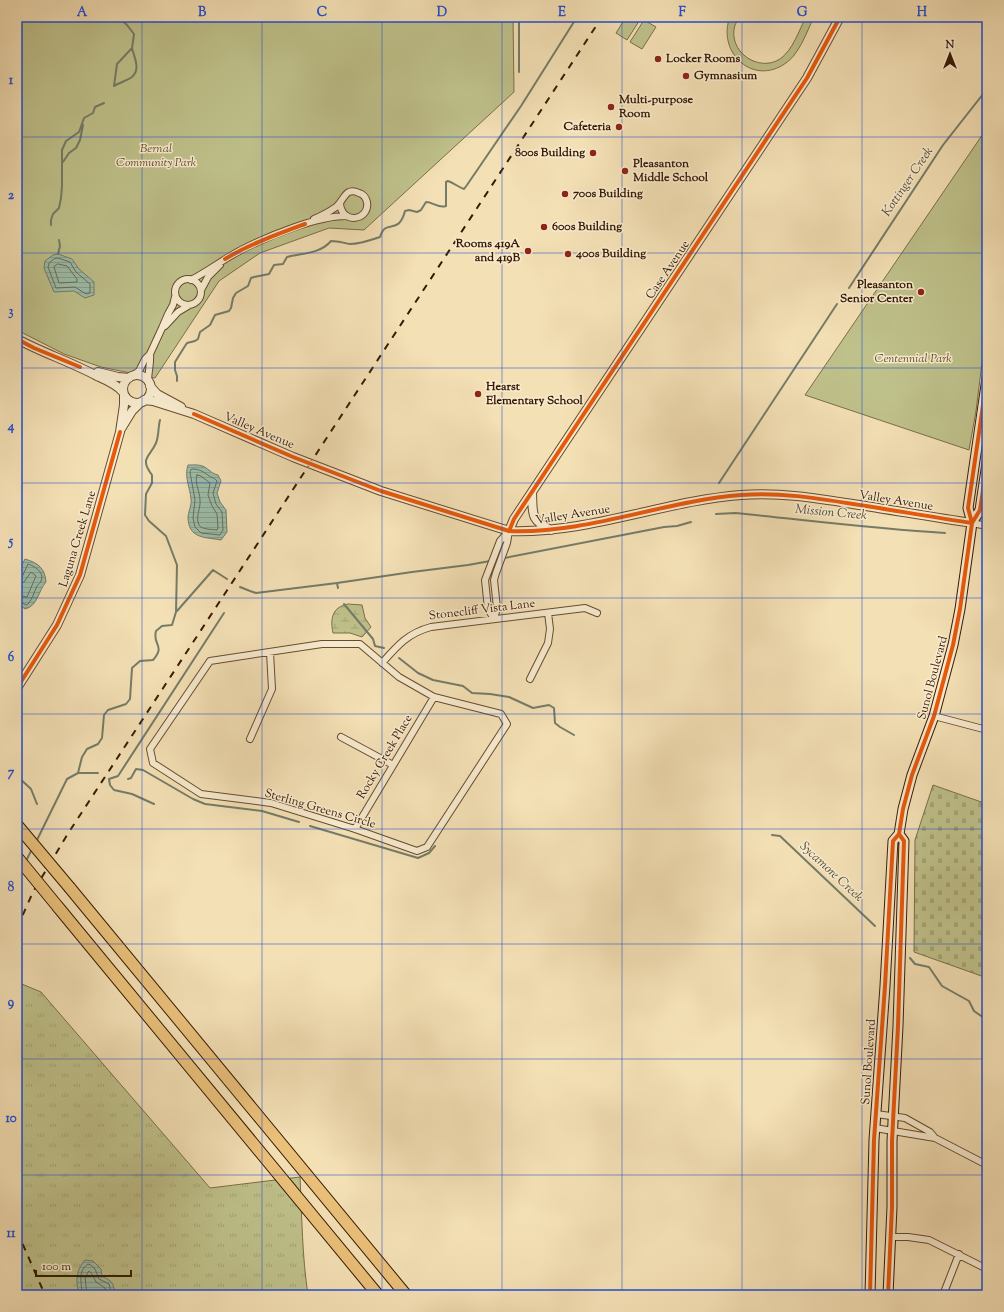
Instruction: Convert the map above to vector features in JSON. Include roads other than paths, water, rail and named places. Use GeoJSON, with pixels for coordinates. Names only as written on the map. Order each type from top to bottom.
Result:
{"type":"FeatureCollection","features":[{"type":"Feature","properties":{"kind":"highway"},"geometry":{"type":"LineString","coordinates":[[17,825],[406,1295]]}},
{"type":"Feature","properties":{"kind":"highway"},"geometry":{"type":"LineString","coordinates":[[17,857],[378,1295]]}},
{"type":"Feature","properties":{"kind":"highway"},"geometry":{"type":"LineString","coordinates":[[386,1271],[410,1295]]}},
{"type":"Feature","properties":{"kind":"main road","name":"Sunol Boulevard"},"geometry":{"type":"LineString","coordinates":[[870,1295],[875,1128],[892,841],[899,834],[906,793],[934,716],[957,628],[972,523],[968,508],[987,378]]}},
{"type":"Feature","properties":{"kind":"main road","name":"Sunol Boulevard"},"geometry":{"type":"LineString","coordinates":[[972,523],[980,510],[987,463]]}},
{"type":"Feature","properties":{"kind":"main road","name":"Sunol Boulevard"},"geometry":{"type":"LineString","coordinates":[[888,1295],[904,841],[899,834]]}},
{"type":"Feature","properties":{"kind":"main road"},"geometry":{"type":"LineString","coordinates":[[891,876],[895,894],[894,925],[895,929],[901,930]]}},
{"type":"Feature","properties":{"kind":"street","name":"Case Avenue"},"geometry":{"type":"LineString","coordinates":[[494,619],[497,608],[494,580],[514,519],[807,78],[840,17]]}},
{"type":"Feature","properties":{"kind":"street"},"geometry":{"type":"LineString","coordinates":[[191,280],[241,250],[305,224],[331,210],[340,203],[343,197],[351,192],[357,192],[366,199],[367,207],[363,215],[355,218],[346,216],[334,217],[305,224]]}},
{"type":"Feature","properties":{"kind":"street"},"geometry":{"type":"LineString","coordinates":[[340,203],[342,211],[346,216]]}},
{"type":"Feature","properties":{"kind":"street"},"geometry":{"type":"LineString","coordinates":[[162,328],[178,312],[192,305],[198,300],[201,290],[208,277],[225,259]]}},
{"type":"Feature","properties":{"kind":"street"},"geometry":{"type":"LineString","coordinates":[[124,393],[124,384],[139,371],[145,359],[150,354],[173,306],[175,288],[178,283],[183,280],[191,280],[197,283],[201,290]]}},
{"type":"Feature","properties":{"kind":"street"},"geometry":{"type":"LineString","coordinates":[[175,297],[179,303],[188,306]]}},
{"type":"Feature","properties":{"kind":"street"},"geometry":{"type":"LineString","coordinates":[[17,339],[34,348],[80,367],[115,385],[124,393],[128,400],[134,402],[142,401],[148,397],[150,392],[148,374],[151,361],[150,354]]}},
{"type":"Feature","properties":{"kind":"street"},"geometry":{"type":"LineString","coordinates":[[80,367],[118,377],[141,376],[149,384]]}},
{"type":"Feature","properties":{"kind":"street","name":"Valley Avenue"},"geometry":{"type":"LineString","coordinates":[[149,384],[157,394],[194,414],[293,457],[381,492],[509,531],[526,532],[552,530],[721,497],[764,494],[817,498],[972,523]]}},
{"type":"Feature","properties":{"kind":"street","name":"Laguna Creek Lane"},"geometry":{"type":"LineString","coordinates":[[17,688],[57,625],[80,575],[120,432],[124,405],[124,393]]}},
{"type":"Feature","properties":{"kind":"street","name":"Valley Avenue"},"geometry":{"type":"LineString","coordinates":[[142,401],[153,401],[194,414]]}},
{"type":"Feature","properties":{"kind":"street","name":"Laguna Creek Lane"},"geometry":{"type":"LineString","coordinates":[[120,432],[132,411],[142,401]]}},
{"type":"Feature","properties":{"kind":"street"},"geometry":{"type":"LineString","coordinates":[[532,493],[532,510],[535,520],[540,525],[552,530]]}},
{"type":"Feature","properties":{"kind":"street"},"geometry":{"type":"LineString","coordinates":[[972,523],[987,526]]}},
{"type":"Feature","properties":{"kind":"street","name":"Case Avenue"},"geometry":{"type":"LineString","coordinates":[[494,619],[488,609],[485,580],[497,547],[509,531]]}},
{"type":"Feature","properties":{"kind":"street","name":"Stonecliff Vista Lane"},"geometry":{"type":"LineString","coordinates":[[382,663],[409,635],[419,630],[431,627],[585,608],[597,613]]}},
{"type":"Feature","properties":{"kind":"street"},"geometry":{"type":"LineString","coordinates":[[530,680],[548,643],[550,629],[548,613]]}},
{"type":"Feature","properties":{"kind":"street","name":"Sterling Greens Circle"},"geometry":{"type":"LineString","coordinates":[[322,644],[360,644],[399,677],[434,697],[501,714],[507,724],[427,847],[417,851],[355,829],[271,803],[202,794],[152,762],[150,749],[210,661],[270,652],[322,644]]}},
{"type":"Feature","properties":{"kind":"street"},"geometry":{"type":"LineString","coordinates":[[250,739],[272,689],[270,652]]}},
{"type":"Feature","properties":{"kind":"street","name":"Rocky Creek Place"},"geometry":{"type":"LineString","coordinates":[[355,829],[434,697]]}},
{"type":"Feature","properties":{"kind":"street"},"geometry":{"type":"LineString","coordinates":[[934,716],[987,730]]}},
{"type":"Feature","properties":{"kind":"street"},"geometry":{"type":"LineString","coordinates":[[341,737],[393,764]]}},
{"type":"Feature","properties":{"kind":"street"},"geometry":{"type":"LineString","coordinates":[[876,1114],[905,1118],[930,1132],[935,1138]]}},
{"type":"Feature","properties":{"kind":"street"},"geometry":{"type":"LineString","coordinates":[[875,1128],[935,1138],[987,1165]]}},
{"type":"Feature","properties":{"kind":"street"},"geometry":{"type":"LineString","coordinates":[[890,1237],[908,1237],[929,1240],[987,1269]]}},
{"type":"Feature","properties":{"kind":"street"},"geometry":{"type":"LineString","coordinates":[[943,1295],[958,1254]]}},
{"type":"Feature","properties":{"kind":"water"},"geometry":{"type":"Polygon","coordinates":[[[58,254],[72,259],[79,269],[94,282],[94,295],[85,298],[74,291],[54,292],[44,268],[45,261],[53,255],[58,254]]]}},
{"type":"Feature","properties":{"kind":"water"},"geometry":{"type":"Polygon","coordinates":[[[188,465],[202,466],[218,475],[221,481],[217,493],[220,502],[226,510],[227,532],[221,540],[199,536],[191,530],[188,518],[191,501],[187,478],[188,465]]]}},
{"type":"Feature","properties":{"kind":"water"},"geometry":{"type":"Polygon","coordinates":[[[25,559],[34,562],[40,567],[44,573],[46,582],[33,605],[25,609],[17,603],[17,586],[20,570],[25,559]]]}},
{"type":"Feature","properties":{"kind":"water"},"geometry":{"type":"Polygon","coordinates":[[[85,1260],[93,1261],[101,1269],[102,1276],[112,1283],[115,1294],[118,1295],[79,1295],[77,1277],[79,1269],[85,1260]]]}},
{"type":"Feature","properties":{"kind":"waterway"},"geometry":{"type":"LineString","coordinates":[[114,86],[117,64],[132,48],[134,34],[118,17]]}},
{"type":"Feature","properties":{"kind":"waterway"},"geometry":{"type":"LineString","coordinates":[[519,17],[519,72]]}},
{"type":"Feature","properties":{"kind":"waterway"},"geometry":{"type":"LineString","coordinates":[[177,381],[175,362],[187,343],[198,339],[200,332],[210,325],[215,315],[229,311],[236,293],[248,286],[251,278],[269,274],[274,265],[283,264],[287,257],[316,251],[331,241],[354,244],[380,237],[385,228],[399,223],[405,211],[409,210],[417,212],[421,210],[426,202],[441,207],[446,206],[446,182],[448,181],[464,189],[521,106],[577,17]]}},
{"type":"Feature","properties":{"kind":"waterway"},"geometry":{"type":"LineString","coordinates":[[114,86],[135,74],[136,63],[132,48]]}},
{"type":"Feature","properties":{"kind":"waterway","name":"Kottinger Creek"},"geometry":{"type":"LineString","coordinates":[[849,288],[943,145],[987,89]]}},
{"type":"Feature","properties":{"kind":"waterway"},"geometry":{"type":"LineString","coordinates":[[51,225],[53,214],[59,208],[61,198],[62,150],[66,141],[79,132],[84,118],[93,113],[95,107],[104,103]]}},
{"type":"Feature","properties":{"kind":"waterway"},"geometry":{"type":"LineString","coordinates":[[63,162],[69,153],[76,148],[80,140],[83,125]]}},
{"type":"Feature","properties":{"kind":"waterway"},"geometry":{"type":"LineString","coordinates":[[58,254],[60,246],[59,240]]}},
{"type":"Feature","properties":{"kind":"waterway","name":"Kottinger Creek"},"geometry":{"type":"LineString","coordinates":[[719,483],[837,304]]}},
{"type":"Feature","properties":{"kind":"waterway"},"geometry":{"type":"LineString","coordinates":[[36,842],[67,779],[78,773],[82,757],[87,749],[98,744],[102,738],[104,715],[108,710],[126,704],[130,699],[132,668],[140,661],[153,660],[157,655],[159,648],[155,636],[156,631],[162,626],[172,625],[176,612],[177,565],[166,536],[149,521],[145,515],[146,494],[152,483],[152,475],[146,465],[146,461],[157,440],[160,420]]}},
{"type":"Feature","properties":{"kind":"waterway","name":"Mission Creek"},"geometry":{"type":"LineString","coordinates":[[716,514],[735,513],[866,527],[945,533]]}},
{"type":"Feature","properties":{"kind":"waterway"},"geometry":{"type":"LineString","coordinates":[[494,560],[664,527],[677,526],[691,522]]}},
{"type":"Feature","properties":{"kind":"waterway"},"geometry":{"type":"LineString","coordinates":[[240,587],[256,593],[490,561]]}},
{"type":"Feature","properties":{"kind":"waterway"},"geometry":{"type":"LineString","coordinates":[[177,611],[213,570],[227,579]]}},
{"type":"Feature","properties":{"kind":"waterway","name":"Sycamore Creek"},"geometry":{"type":"LineString","coordinates":[[337,583],[338,588]]}},
{"type":"Feature","properties":{"kind":"waterway","name":"Sycamore Creek"},"geometry":{"type":"LineString","coordinates":[[344,604],[373,639],[375,646],[384,648]]}},
{"type":"Feature","properties":{"kind":"waterway"},"geometry":{"type":"LineString","coordinates":[[154,804],[132,794],[114,790],[110,785],[109,779],[118,776],[224,613]]}},
{"type":"Feature","properties":{"kind":"waterway","name":"Sycamore Creek"},"geometry":{"type":"LineString","coordinates":[[399,658],[418,673],[433,680],[463,686],[472,693],[509,697],[533,708],[549,705],[554,708],[555,723],[574,735]]}},
{"type":"Feature","properties":{"kind":"waterway"},"geometry":{"type":"LineString","coordinates":[[128,779],[131,778],[136,769],[143,770],[193,799],[205,804],[262,811],[299,822]]}},
{"type":"Feature","properties":{"kind":"waterway"},"geometry":{"type":"LineString","coordinates":[[78,773],[98,773]]}},
{"type":"Feature","properties":{"kind":"waterway"},"geometry":{"type":"LineString","coordinates":[[17,776],[31,789],[37,804]]}},
{"type":"Feature","properties":{"kind":"waterway"},"geometry":{"type":"LineString","coordinates":[[310,826],[418,858],[429,853],[435,846]]}},
{"type":"Feature","properties":{"kind":"waterway","name":"Sycamore Creek"},"geometry":{"type":"LineString","coordinates":[[772,835],[780,836],[875,926]]}},
{"type":"Feature","properties":{"kind":"waterway"},"geometry":{"type":"LineString","coordinates":[[26,861],[32,849]]}},
{"type":"Feature","properties":{"kind":"waterway"},"geometry":{"type":"LineString","coordinates":[[17,878],[22,869]]}},
{"type":"Feature","properties":{"kind":"waterway","name":"Sycamore Creek"},"geometry":{"type":"LineString","coordinates":[[910,958],[915,964],[929,967],[942,986],[969,1001],[974,1011],[987,1020]]}},
{"type":"Feature","properties":{"kind":"railway"},"geometry":{"type":"LineString","coordinates":[[17,928],[33,892],[67,835],[602,17]]}},
{"type":"Feature","properties":{"kind":"railway"},"geometry":{"type":"LineString","coordinates":[[17,1231],[45,1295]]}},
{"type":"Feature","properties":{"kind":"place","name":"Locker Rooms"},"geometry":{"type":"Point","coordinates":[658,59]}},
{"type":"Feature","properties":{"kind":"place","name":"Gymnasium"},"geometry":{"type":"Point","coordinates":[686,76]}},
{"type":"Feature","properties":{"kind":"place","name":"Multi-purpose Room"},"geometry":{"type":"Point","coordinates":[611,107]}},
{"type":"Feature","properties":{"kind":"place","name":"Cafeteria"},"geometry":{"type":"Point","coordinates":[619,127]}},
{"type":"Feature","properties":{"kind":"place","name":"800s Building"},"geometry":{"type":"Point","coordinates":[593,153]}},
{"type":"Feature","properties":{"kind":"place","name":"Pleasanton Middle School"},"geometry":{"type":"Point","coordinates":[625,171]}},
{"type":"Feature","properties":{"kind":"place","name":"700s Building"},"geometry":{"type":"Point","coordinates":[565,194]}},
{"type":"Feature","properties":{"kind":"place","name":"600s Building"},"geometry":{"type":"Point","coordinates":[544,227]}},
{"type":"Feature","properties":{"kind":"place","name":"Rooms 419A and 419B"},"geometry":{"type":"Point","coordinates":[528,251]}},
{"type":"Feature","properties":{"kind":"place","name":"400s Building"},"geometry":{"type":"Point","coordinates":[568,254]}},
{"type":"Feature","properties":{"kind":"place","name":"Pleasanton Senior Center"},"geometry":{"type":"Point","coordinates":[921,292]}},
{"type":"Feature","properties":{"kind":"place","name":"Hearst Elementary School"},"geometry":{"type":"Point","coordinates":[478,394]}},
{"type":"Feature","properties":{"kind":"park label","name":"Bernal Community Park"},"geometry":{"type":"Point","coordinates":[156,156]}},
{"type":"Feature","properties":{"kind":"park label","name":"Centennial Park"},"geometry":{"type":"Point","coordinates":[913,359]}}]}
